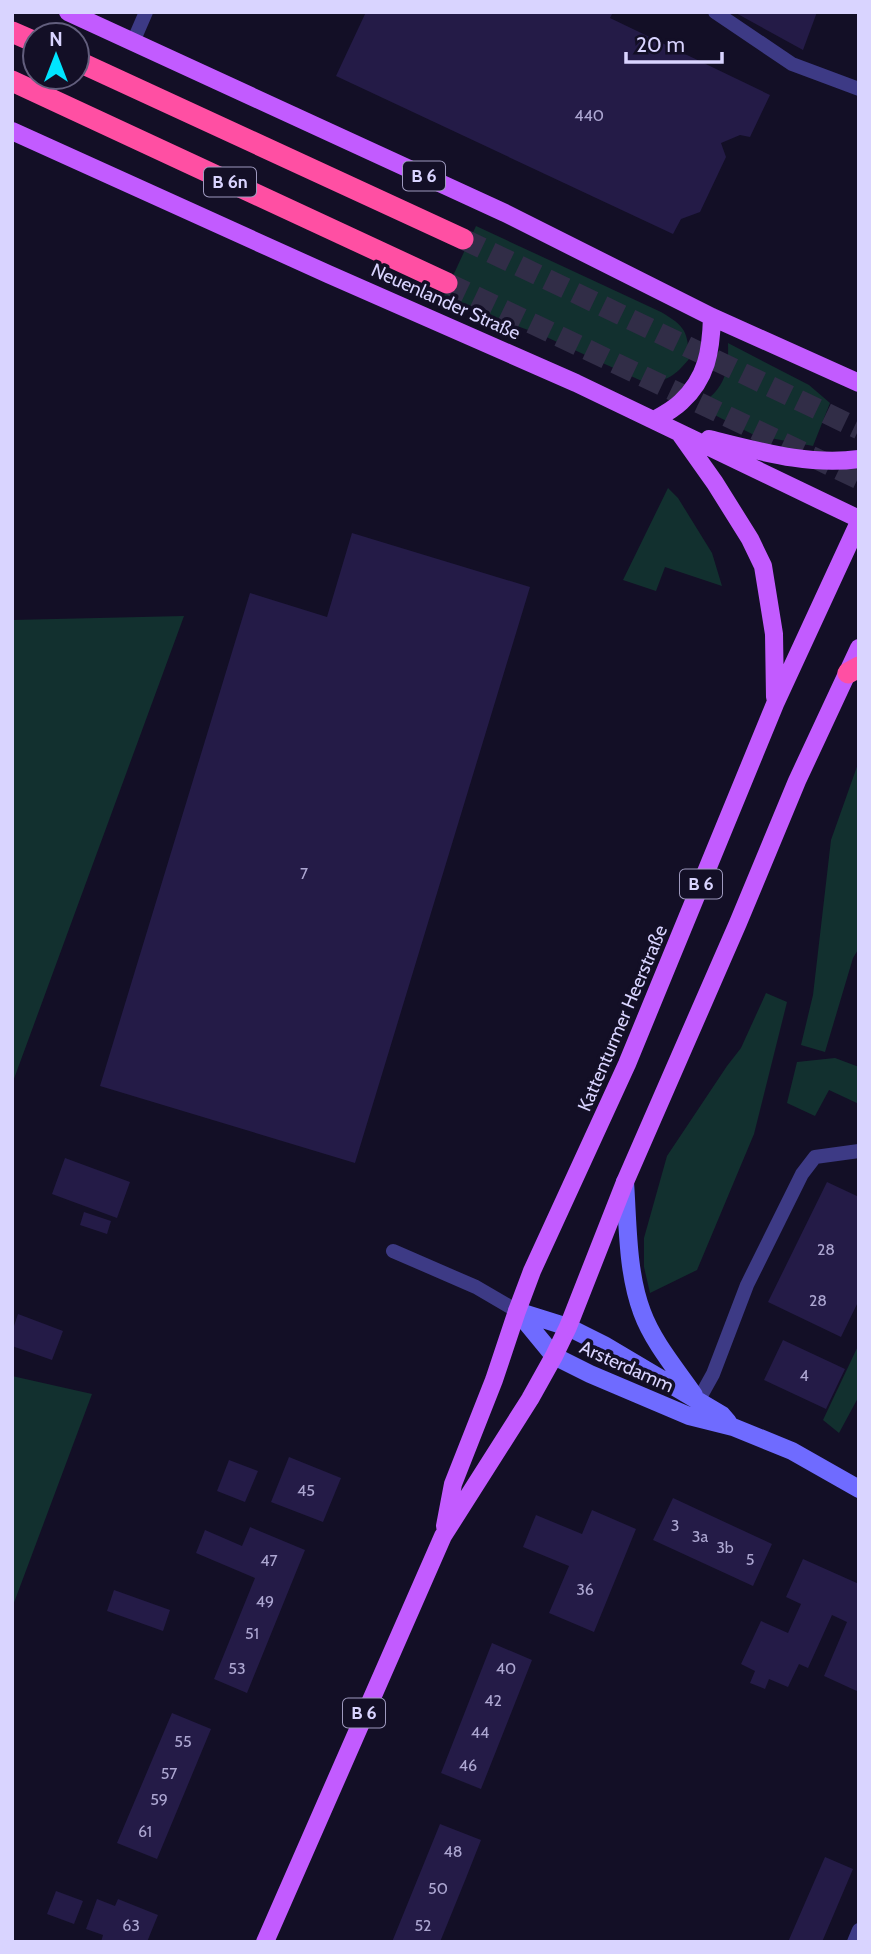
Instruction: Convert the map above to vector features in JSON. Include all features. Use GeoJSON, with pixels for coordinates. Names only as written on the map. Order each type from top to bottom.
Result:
{"type":"FeatureCollection","features":[{"type":"Feature","properties":{"kind":"highway","name":"B 6n"},"geometry":{"type":"LineString","coordinates":[[91,67],[463,239]]}},
{"type":"Feature","properties":{"kind":"highway","name":"Neuenlander Straße"},"geometry":{"type":"LineString","coordinates":[[12,81],[447,283]]}},
{"type":"Feature","properties":{"kind":"main road","name":"B 6"},"geometry":{"type":"LineString","coordinates":[[68,12],[505,213],[712,317],[859,383]]}},
{"type":"Feature","properties":{"kind":"main road","name":"Neuenlander Straße"},"geometry":{"type":"LineString","coordinates":[[12,131],[576,383],[859,520]]}},
{"type":"Feature","properties":{"kind":"main road"},"geometry":{"type":"LineString","coordinates":[[654,421],[681,402],[702,376],[712,344],[712,317]]}},
{"type":"Feature","properties":{"kind":"main road","name":"B 6"},"geometry":{"type":"LineString","coordinates":[[679,432],[715,482],[750,539],[763,566],[774,634],[775,704]]}},
{"type":"Feature","properties":{"kind":"main road"},"geometry":{"type":"LineString","coordinates":[[679,432],[799,459],[838,462],[859,459]]}},
{"type":"Feature","properties":{"kind":"main road","name":"Kattenturmer Heerstraße"},"geometry":{"type":"LineString","coordinates":[[443,1536],[453,1484],[494,1380],[516,1311],[627,1064],[775,704],[859,520]]}},
{"type":"Feature","properties":{"kind":"main road","name":"Kattenturmer Heerstraße"},"geometry":{"type":"LineString","coordinates":[[265,1942],[443,1536],[530,1399],[568,1327],[625,1182],[797,781],[853,670],[859,648]]}},
{"type":"Feature","properties":{"kind":"street","name":"Arsterdamm"},"geometry":{"type":"LineString","coordinates":[[625,1182],[634,1280],[642,1313],[654,1336],[698,1401]]}},
{"type":"Feature","properties":{"kind":"street","name":"Arsterdamm"},"geometry":{"type":"LineString","coordinates":[[516,1311],[568,1327],[604,1345],[722,1415],[733,1427]]}},
{"type":"Feature","properties":{"kind":"street","name":"Arsterdamm"},"geometry":{"type":"LineString","coordinates":[[516,1311],[554,1356],[689,1416],[733,1427],[792,1451],[859,1489]]}},
{"type":"Feature","properties":{"kind":"lane"},"geometry":{"type":"LineString","coordinates":[[133,42],[146,12]]}},
{"type":"Feature","properties":{"kind":"lane"},"geometry":{"type":"LineString","coordinates":[[715,12],[792,64],[859,89]]}},
{"type":"Feature","properties":{"kind":"lane"},"geometry":{"type":"LineString","coordinates":[[698,1401],[713,1374],[747,1285],[802,1174],[815,1157],[859,1151]]}},
{"type":"Feature","properties":{"kind":"lane"},"geometry":{"type":"LineString","coordinates":[[393,1251],[476,1287],[516,1311]]}},
{"type":"Feature","properties":{"kind":"lane"},"geometry":{"type":"LineString","coordinates":[[854,1942],[859,1930]]}},
{"type":"Feature","properties":{"kind":"green space"},"geometry":{"type":"Polygon","coordinates":[[[476,226],[661,312],[684,330],[689,359],[670,377],[646,383],[542,335],[500,320],[440,304],[476,226]]]}},
{"type":"Feature","properties":{"kind":"green space"},"geometry":{"type":"Polygon","coordinates":[[[728,343],[809,385],[830,403],[813,446],[754,435],[697,406],[713,394],[723,380],[728,343]]]}},
{"type":"Feature","properties":{"kind":"green space"},"geometry":{"type":"Polygon","coordinates":[[[668,488],[678,498],[712,553],[722,586],[665,567],[656,591],[623,580],[668,488]]]}},
{"type":"Feature","properties":{"kind":"green space"},"geometry":{"type":"Polygon","coordinates":[[[184,616],[15,1076],[12,1084],[12,620],[184,616]]]}},
{"type":"Feature","properties":{"kind":"green space"},"geometry":{"type":"Polygon","coordinates":[[[859,761],[859,948],[853,958],[825,1052],[801,1045],[813,995],[831,840],[859,761]]]}},
{"type":"Feature","properties":{"kind":"green space"},"geometry":{"type":"Polygon","coordinates":[[[766,993],[787,1002],[754,1134],[697,1270],[650,1293],[644,1267],[644,1238],[667,1156],[741,1048],[766,993]]]}},
{"type":"Feature","properties":{"kind":"green space"},"geometry":{"type":"Polygon","coordinates":[[[835,1058],[859,1067],[859,1104],[829,1090],[815,1116],[787,1103],[797,1062],[835,1058]]]}},
{"type":"Feature","properties":{"kind":"green space"},"geometry":{"type":"Polygon","coordinates":[[[859,1344],[859,1396],[839,1433],[823,1420],[859,1344]]]}},
{"type":"Feature","properties":{"kind":"green space"},"geometry":{"type":"Polygon","coordinates":[[[12,1376],[92,1394],[12,1608],[12,1376]]]}},
{"type":"Feature","properties":{"kind":"building"},"geometry":{"type":"Polygon","coordinates":[[[366,12],[613,12],[610,18],[770,95],[750,137],[740,135],[721,143],[726,157],[700,212],[681,219],[673,234],[336,76],[366,12]]]}},
{"type":"Feature","properties":{"kind":"building"},"geometry":{"type":"Polygon","coordinates":[[[734,12],[817,12],[803,50],[734,12]]]}},
{"type":"Feature","properties":{"kind":"building"},"geometry":{"type":"Polygon","coordinates":[[[352,533],[530,587],[355,1163],[100,1086],[250,593],[327,617],[352,533]]]}},
{"type":"Feature","properties":{"kind":"building"},"geometry":{"type":"Polygon","coordinates":[[[65,1158],[130,1182],[117,1218],[52,1194],[65,1158]]]}},
{"type":"Feature","properties":{"kind":"building"},"geometry":{"type":"Polygon","coordinates":[[[827,1182],[859,1197],[859,1300],[841,1337],[768,1302],[827,1182]]]}},
{"type":"Feature","properties":{"kind":"building"},"geometry":{"type":"Polygon","coordinates":[[[84,1212],[111,1221],[107,1234],[80,1225],[84,1212]]]}},
{"type":"Feature","properties":{"kind":"building"},"geometry":{"type":"Polygon","coordinates":[[[18,1314],[63,1331],[52,1360],[12,1346],[12,1332],[18,1314]]]}},
{"type":"Feature","properties":{"kind":"building"},"geometry":{"type":"Polygon","coordinates":[[[783,1340],[845,1369],[826,1409],[764,1380],[783,1340]]]}},
{"type":"Feature","properties":{"kind":"building"},"geometry":{"type":"Polygon","coordinates":[[[289,1457],[341,1478],[323,1522],[271,1502],[289,1457]]]}},
{"type":"Feature","properties":{"kind":"building"},"geometry":{"type":"Polygon","coordinates":[[[229,1460],[258,1471],[245,1502],[217,1491],[229,1460]]]}},
{"type":"Feature","properties":{"kind":"building"},"geometry":{"type":"Polygon","coordinates":[[[673,1498],[772,1544],[753,1586],[653,1540],[673,1498]]]}},
{"type":"Feature","properties":{"kind":"building"},"geometry":{"type":"Polygon","coordinates":[[[592,1510],[636,1529],[594,1632],[549,1613],[569,1566],[523,1547],[536,1515],[582,1534],[592,1510]]]}},
{"type":"Feature","properties":{"kind":"building"},"geometry":{"type":"Polygon","coordinates":[[[250,1527],[305,1550],[247,1693],[214,1679],[255,1578],[196,1553],[205,1530],[242,1546],[250,1527]]]}},
{"type":"Feature","properties":{"kind":"building"},"geometry":{"type":"Polygon","coordinates":[[[803,1559],[859,1584],[859,1692],[824,1676],[847,1622],[832,1615],[808,1668],[799,1664],[788,1687],[769,1679],[765,1689],[750,1683],[755,1671],[741,1664],[761,1621],[788,1633],[801,1604],[786,1597],[803,1559]]]}},
{"type":"Feature","properties":{"kind":"building"},"geometry":{"type":"Polygon","coordinates":[[[114,1590],[170,1610],[163,1631],[107,1611],[114,1590]]]}},
{"type":"Feature","properties":{"kind":"building"},"geometry":{"type":"Polygon","coordinates":[[[492,1643],[532,1660],[481,1789],[441,1773],[492,1643]]]}},
{"type":"Feature","properties":{"kind":"building"},"geometry":{"type":"Polygon","coordinates":[[[172,1713],[211,1729],[157,1859],[117,1843],[172,1713]]]}},
{"type":"Feature","properties":{"kind":"building"},"geometry":{"type":"Polygon","coordinates":[[[440,1824],[481,1840],[440,1942],[392,1942],[440,1824]]]}},
{"type":"Feature","properties":{"kind":"building"},"geometry":{"type":"Polygon","coordinates":[[[825,1857],[853,1869],[822,1942],[788,1942],[825,1857]]]}},
{"type":"Feature","properties":{"kind":"building"},"geometry":{"type":"Polygon","coordinates":[[[56,1891],[83,1901],[74,1924],[47,1914],[56,1891]]]}},
{"type":"Feature","properties":{"kind":"building"},"geometry":{"type":"Polygon","coordinates":[[[97,1899],[115,1906],[118,1899],[158,1915],[147,1942],[101,1942],[103,1935],[86,1929],[97,1899]]]}},
{"type":"Feature","properties":{"kind":"tunnel"},"geometry":{"type":"LineString","coordinates":[[463,239],[859,429]]}},
{"type":"Feature","properties":{"kind":"tunnel"},"geometry":{"type":"LineString","coordinates":[[447,283],[859,479]]}}]}
